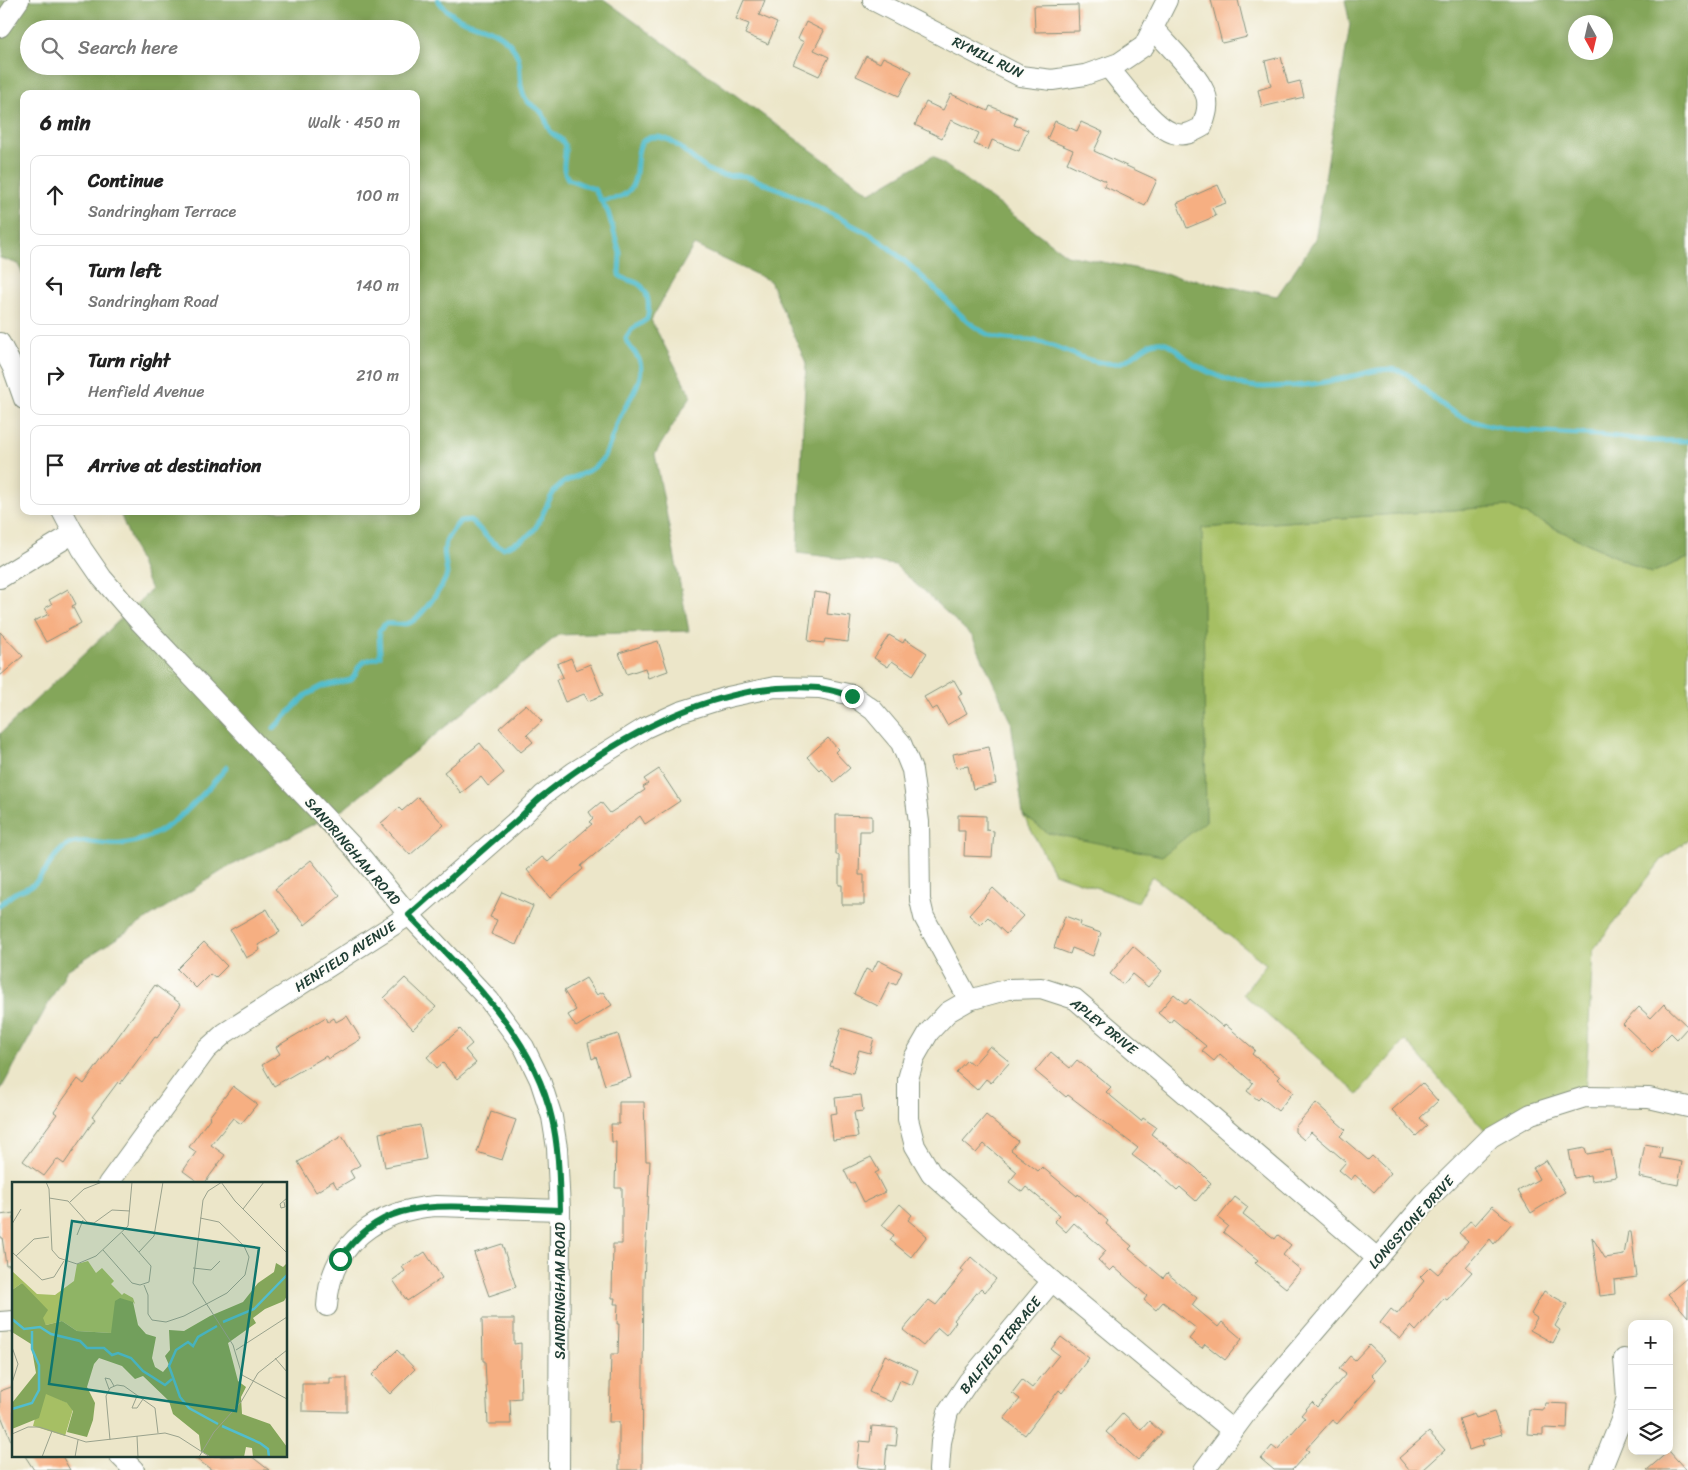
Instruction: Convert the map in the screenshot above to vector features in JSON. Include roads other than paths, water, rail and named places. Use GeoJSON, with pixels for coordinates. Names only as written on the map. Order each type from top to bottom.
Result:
{"type":"FeatureCollection","features":[{"type":"Feature","properties":{"kind":"street"},"geometry":{"type":"LineString","coordinates":[[0,27],[19,0]]}},
{"type":"Feature","properties":{"kind":"street","name":"RYMILL RUN"},"geometry":{"type":"LineString","coordinates":[[873,0],[896,5],[1020,76],[1052,80],[1085,75],[1119,63],[1144,46],[1167,0]]}},
{"type":"Feature","properties":{"kind":"street"},"geometry":{"type":"LineString","coordinates":[[1108,66],[1158,126],[1174,134],[1190,134],[1202,127],[1207,112],[1206,94],[1192,74],[1153,28]]}},
{"type":"Feature","properties":{"kind":"street"},"geometry":{"type":"LineString","coordinates":[[0,343],[13,368],[20,388]]}},
{"type":"Feature","properties":{"kind":"street","name":"SANDRINGHAM ROAD"},"geometry":{"type":"LineString","coordinates":[[64,515],[82,549],[102,578],[140,622],[353,847],[409,915],[489,1000],[524,1047],[540,1080],[552,1117],[557,1148],[560,1210],[559,1470]]}},
{"type":"Feature","properties":{"kind":"street"},"geometry":{"type":"LineString","coordinates":[[0,578],[74,533]]}},
{"type":"Feature","properties":{"kind":"street","name":"HENFIELD AVENUE"},"geometry":{"type":"LineString","coordinates":[[109,1182],[206,1050],[225,1033],[409,915],[520,818],[543,795],[574,772],[645,728],[680,712],[728,697],[775,687],[820,688],[852,696],[873,710],[901,743],[912,770],[919,822],[920,900],[924,917],[969,1000]]}},
{"type":"Feature","properties":{"kind":"street","name":"APLEY DRIVE"},"geometry":{"type":"LineString","coordinates":[[1233,1431],[1052,1281],[932,1173],[915,1146],[908,1119],[908,1079],[914,1058],[930,1032],[948,1012],[969,1000],[1009,990],[1041,988],[1075,999],[1378,1258]]}},
{"type":"Feature","properties":{"kind":"street","name":"LONGSTONE DRIVE"},"geometry":{"type":"LineString","coordinates":[[1204,1470],[1255,1401],[1431,1196],[1491,1137],[1531,1114],[1584,1098],[1649,1098],[1688,1107]]}},
{"type":"Feature","properties":{"kind":"street"},"geometry":{"type":"LineString","coordinates":[[327,1306],[330,1280],[335,1266],[344,1252],[368,1229],[396,1213],[420,1207],[441,1206],[560,1210]]}},
{"type":"Feature","properties":{"kind":"street","name":"BALFIELD TERRACE"},"geometry":{"type":"LineString","coordinates":[[939,1470],[941,1442],[948,1412],[968,1382],[1052,1281]]}},
{"type":"Feature","properties":{"kind":"street"},"geometry":{"type":"LineString","coordinates":[[1601,1470],[1621,1420],[1627,1397],[1624,1359]]}},
{"type":"Feature","properties":{"kind":"street"},"geometry":{"type":"LineString","coordinates":[[122,1458],[134,1470]]}},
{"type":"Feature","properties":{"kind":"waterway"},"geometry":{"type":"LineString","coordinates":[[274,728],[306,695],[323,686],[351,680],[362,663],[380,656],[379,631],[385,624],[409,623],[425,609],[437,594],[447,574],[444,552],[446,542],[460,521],[470,520],[493,543],[503,548],[530,534],[557,488],[566,481],[592,469],[605,455],[620,417],[639,381],[640,363],[626,339],[631,330],[647,319],[648,299],[641,286],[619,275],[620,253],[608,212],[594,189],[568,179],[565,174],[564,145],[550,131],[543,114],[524,97],[519,62],[509,43],[491,30],[455,16],[438,0]]}},
{"type":"Feature","properties":{"kind":"waterway"},"geometry":{"type":"LineString","coordinates":[[601,200],[619,197],[630,190],[635,179],[640,146],[646,139],[658,137],[673,142],[708,170],[722,175],[745,176],[774,187],[814,205],[873,236],[908,264],[969,322],[997,338],[1040,342],[1095,362],[1107,363],[1124,361],[1150,344],[1162,342],[1167,343],[1202,369],[1230,381],[1254,387],[1303,385],[1391,369],[1404,372],[1410,376],[1437,401],[1454,413],[1495,427],[1524,431],[1591,434],[1650,441],[1688,441]]}},
{"type":"Feature","properties":{"kind":"waterway"},"geometry":{"type":"LineString","coordinates":[[0,905],[15,893],[35,883],[58,853],[68,845],[81,842],[121,844],[138,841],[153,835],[181,816],[227,767]]}}]}
